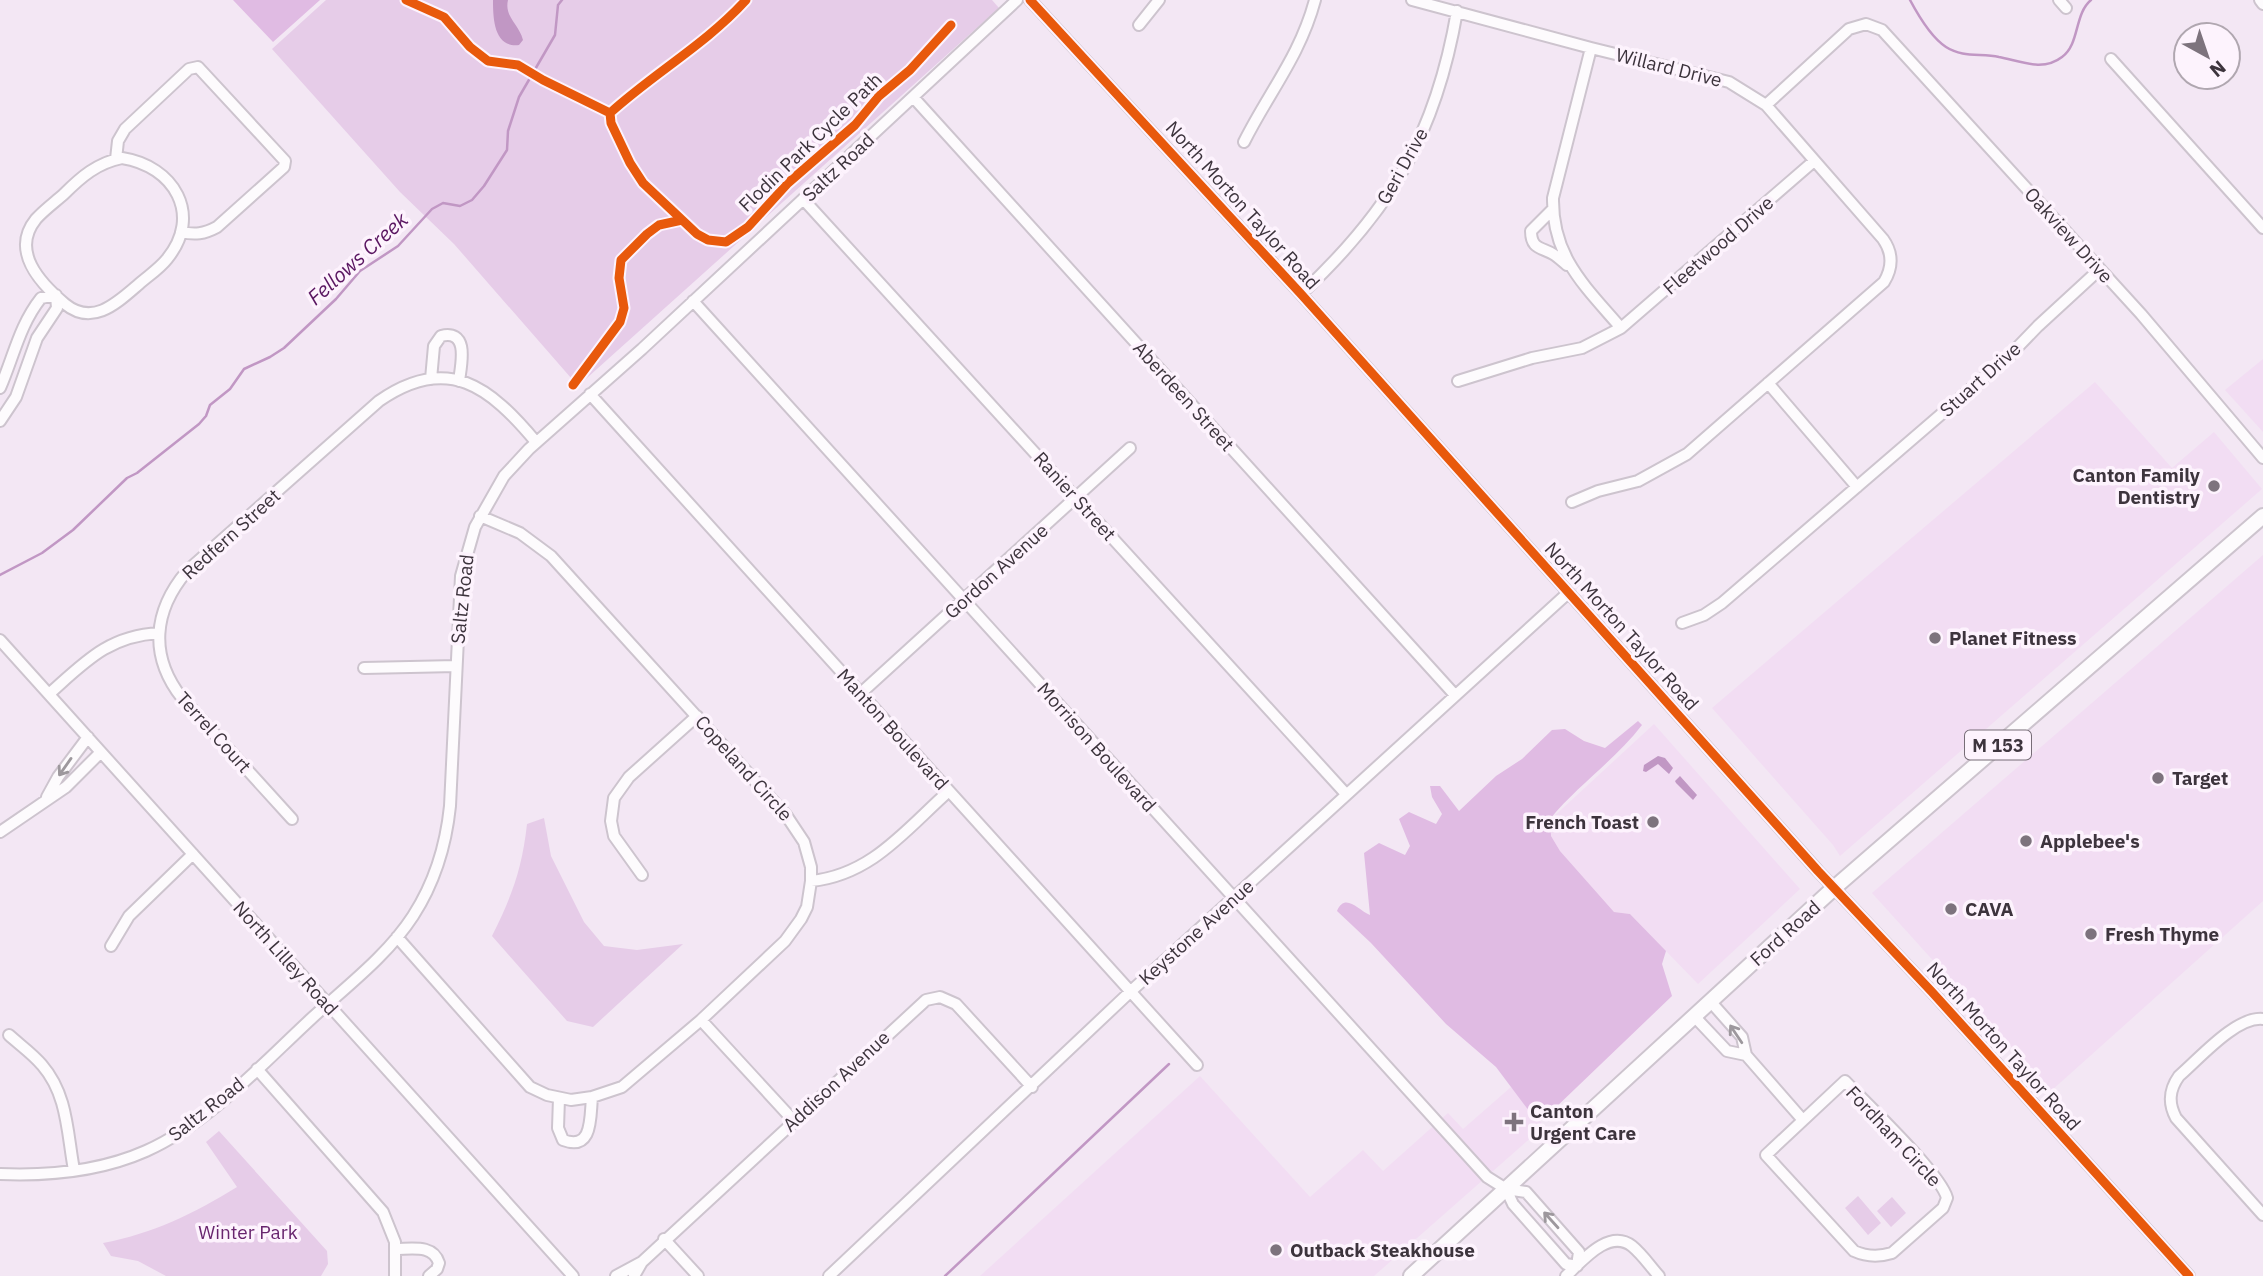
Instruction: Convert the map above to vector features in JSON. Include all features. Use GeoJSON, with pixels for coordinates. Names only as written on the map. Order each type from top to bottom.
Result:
{"type":"FeatureCollection","features":[{"type":"Feature","properties":{"kind":"main road","name":"Ford Road"},"geometry":{"type":"LineString","coordinates":[[1411,1276],[1834,888],[2263,516]]}},
{"type":"Feature","properties":{"kind":"street","name":"Saltz Road"},"geometry":{"type":"LineString","coordinates":[[0,1174],[37,1175],[121,1161],[166,1141],[206,1114],[257,1069],[397,937],[415,914],[427,891],[445,841],[450,806],[461,576],[468,545],[480,516],[504,476],[536,442],[693,301],[1017,0]]}},
{"type":"Feature","properties":{"kind":"street","name":"North Morton Taylor Road"},"geometry":{"type":"LineString","coordinates":[[1030,0],[1301,294],[1834,888],[2189,1276]]}},
{"type":"Feature","properties":{"kind":"street"},"geometry":{"type":"LineString","coordinates":[[1139,25],[1159,0]]}},
{"type":"Feature","properties":{"kind":"street"},"geometry":{"type":"LineString","coordinates":[[1244,142],[1291,63],[1306,32],[1315,0]]}},
{"type":"Feature","properties":{"kind":"street","name":"Willard Drive"},"geometry":{"type":"LineString","coordinates":[[1412,0],[1591,48],[1717,78],[1729,82],[1766,105],[1883,239],[1890,251],[1891,260],[1884,282],[1768,383]]}},
{"type":"Feature","properties":{"kind":"street","name":"Geri Drive"},"geometry":{"type":"LineString","coordinates":[[1301,294],[1360,234],[1402,173],[1421,135],[1437,93],[1457,11]]}},
{"type":"Feature","properties":{"kind":"street","name":"Oakview Drive"},"geometry":{"type":"LineString","coordinates":[[1766,105],[1849,29],[1866,24],[1882,30],[2100,269],[2263,458]]}},
{"type":"Feature","properties":{"kind":"street"},"geometry":{"type":"LineString","coordinates":[[1569,266],[1556,235],[1553,209],[1560,169],[1591,48]]}},
{"type":"Feature","properties":{"kind":"street"},"geometry":{"type":"LineString","coordinates":[[2112,59],[2263,228]]}},
{"type":"Feature","properties":{"kind":"street"},"geometry":{"type":"LineString","coordinates":[[116,159],[118,141],[125,129],[189,69],[198,66],[285,161],[284,167],[217,227],[206,233],[181,232]]}},
{"type":"Feature","properties":{"kind":"street","name":"Aberdeen Street"},"geometry":{"type":"LineString","coordinates":[[913,97],[1454,694]]}},
{"type":"Feature","properties":{"kind":"street"},"geometry":{"type":"LineString","coordinates":[[116,159],[140,161],[159,171],[167,179],[182,208],[181,232],[167,259],[109,309],[92,314],[84,313],[67,306],[34,271],[29,264],[25,245],[37,219],[83,176],[101,164],[116,159]]}},
{"type":"Feature","properties":{"kind":"street","name":"Fleetwood Drive"},"geometry":{"type":"LineString","coordinates":[[1458,381],[1532,358],[1582,348],[1621,328],[1814,161]]}},
{"type":"Feature","properties":{"kind":"street","name":"Ranier Street"},"geometry":{"type":"LineString","coordinates":[[803,199],[1346,794]]}},
{"type":"Feature","properties":{"kind":"street"},"geometry":{"type":"LineString","coordinates":[[1553,209],[1531,232],[1532,243],[1569,266],[1621,328]]}},
{"type":"Feature","properties":{"kind":"street","name":"Stuart Drive"},"geometry":{"type":"LineString","coordinates":[[1682,623],[1704,615],[1722,603],[2010,355],[2100,269]]}},
{"type":"Feature","properties":{"kind":"street"},"geometry":{"type":"LineString","coordinates":[[16,397],[0,388],[22,327],[41,298],[56,295]]}},
{"type":"Feature","properties":{"kind":"street"},"geometry":{"type":"LineString","coordinates":[[0,421],[16,397],[43,328],[57,309],[56,295]]}},
{"type":"Feature","properties":{"kind":"street","name":"Morrison Boulevard"},"geometry":{"type":"LineString","coordinates":[[693,301],[1488,1177],[1506,1189]]}},
{"type":"Feature","properties":{"kind":"street"},"geometry":{"type":"LineString","coordinates":[[431,379],[434,346],[441,336],[449,335],[458,339],[462,346],[459,381]]}},
{"type":"Feature","properties":{"kind":"street"},"geometry":{"type":"LineString","coordinates":[[15,349],[30,357]]}},
{"type":"Feature","properties":{"kind":"street","name":"Redfern Street"},"geometry":{"type":"LineString","coordinates":[[159,633],[167,599],[187,571],[379,401],[402,387],[431,379],[459,381],[477,386],[502,403],[536,442]]}},
{"type":"Feature","properties":{"kind":"street"},"geometry":{"type":"LineString","coordinates":[[1572,502],[1598,491],[1638,481],[1671,464],[1687,454],[1768,383],[1857,486]]}},
{"type":"Feature","properties":{"kind":"street","name":"Manton Boulevard"},"geometry":{"type":"LineString","coordinates":[[590,394],[1197,1065]]}},
{"type":"Feature","properties":{"kind":"street","name":"Gordon Avenue"},"geometry":{"type":"LineString","coordinates":[[861,694],[1130,448]]}},
{"type":"Feature","properties":{"kind":"street","name":"Copeland Circle"},"geometry":{"type":"LineString","coordinates":[[397,937],[530,1087],[571,1100],[592,1097],[622,1087],[701,1020],[792,934],[807,907],[811,881],[808,854],[795,826],[551,556],[520,533],[480,516]]}},
{"type":"Feature","properties":{"kind":"street","name":"Keystone Avenue"},"geometry":{"type":"LineString","coordinates":[[828,1276],[1130,992],[1454,694],[1568,593]]}},
{"type":"Feature","properties":{"kind":"street"},"geometry":{"type":"LineString","coordinates":[[49,694],[104,648],[131,636],[159,633]]}},
{"type":"Feature","properties":{"kind":"street","name":"Terrel Court"},"geometry":{"type":"LineString","coordinates":[[159,633],[162,660],[174,687],[292,819]]}},
{"type":"Feature","properties":{"kind":"street","name":"North Lilley Road"},"geometry":{"type":"LineString","coordinates":[[0,640],[573,1276]]}},
{"type":"Feature","properties":{"kind":"street"},"geometry":{"type":"LineString","coordinates":[[364,668],[456,666]]}},
{"type":"Feature","properties":{"kind":"street"},"geometry":{"type":"LineString","coordinates":[[642,874],[614,836],[611,821],[614,798],[629,776],[696,716]]}},
{"type":"Feature","properties":{"kind":"street"},"geometry":{"type":"LineString","coordinates":[[46,800],[58,777],[88,737]]}},
{"type":"Feature","properties":{"kind":"street"},"geometry":{"type":"LineString","coordinates":[[0,832],[66,787],[101,752]]}},
{"type":"Feature","properties":{"kind":"street"},"geometry":{"type":"LineString","coordinates":[[811,881],[841,876],[867,864],[949,791]]}},
{"type":"Feature","properties":{"kind":"street"},"geometry":{"type":"LineString","coordinates":[[111,946],[129,916],[193,854]]}},
{"type":"Feature","properties":{"kind":"street","name":"Addison Avenue"},"geometry":{"type":"LineString","coordinates":[[634,1276],[642,1262],[664,1239],[921,1003],[932,998],[947,998],[956,1004],[1031,1087]]}},
{"type":"Feature","properties":{"kind":"street"},"geometry":{"type":"LineString","coordinates":[[1710,1001],[1742,1037],[1746,1055],[1802,1119]]}},
{"type":"Feature","properties":{"kind":"street"},"geometry":{"type":"LineString","coordinates":[[1694,1016],[1727,1051],[1746,1055]]}},
{"type":"Feature","properties":{"kind":"street"},"geometry":{"type":"LineString","coordinates":[[2260,1019],[2237,1026],[2179,1076],[2173,1084],[2170,1096],[2171,1108],[2176,1118],[2263,1215]]}},
{"type":"Feature","properties":{"kind":"street"},"geometry":{"type":"LineString","coordinates":[[701,1020],[793,1120]]}},
{"type":"Feature","properties":{"kind":"street"},"geometry":{"type":"LineString","coordinates":[[9,1035],[41,1063],[57,1088],[66,1115],[75,1170]]}},
{"type":"Feature","properties":{"kind":"street"},"geometry":{"type":"LineString","coordinates":[[257,1069],[375,1200],[388,1221],[396,1249],[395,1276]]}},
{"type":"Feature","properties":{"kind":"street","name":"Fordham Circle"},"geometry":{"type":"LineString","coordinates":[[1845,1081],[1941,1185],[1947,1198],[1945,1205],[1892,1253],[1884,1256],[1862,1255],[1854,1251],[1766,1154],[1802,1119],[1845,1081]]}},
{"type":"Feature","properties":{"kind":"street"},"geometry":{"type":"LineString","coordinates":[[559,1098],[558,1128],[563,1140],[573,1144],[582,1141],[588,1132],[592,1097]]}},
{"type":"Feature","properties":{"kind":"street"},"geometry":{"type":"LineString","coordinates":[[1506,1189],[1513,1204],[1566,1265],[1577,1266]]}},
{"type":"Feature","properties":{"kind":"street"},"geometry":{"type":"LineString","coordinates":[[1506,1189],[1526,1192],[1579,1252],[1577,1266]]}},
{"type":"Feature","properties":{"kind":"street"},"geometry":{"type":"LineString","coordinates":[[664,1239],[698,1276]]}},
{"type":"Feature","properties":{"kind":"street"},"geometry":{"type":"LineString","coordinates":[[1566,1276],[1610,1241],[1622,1241],[1633,1247],[1659,1276]]}},
{"type":"Feature","properties":{"kind":"street"},"geometry":{"type":"LineString","coordinates":[[396,1249],[428,1249],[434,1252],[439,1263],[429,1276]]}},
{"type":"Feature","properties":{"kind":"street","name":"Addison Avenue"},"geometry":{"type":"LineString","coordinates":[[616,1276],[642,1262]]}},
{"type":"Feature","properties":{"kind":"shaded area"},"geometry":{"type":"Polygon","coordinates":[[[233,0],[320,0],[273,42],[233,0]]]}},
{"type":"Feature","properties":{"kind":"shaded area"},"geometry":{"type":"Polygon","coordinates":[[[493,0],[508,0],[508,11],[523,40],[519,45],[511,45],[500,37],[495,23],[493,0]]]}},
{"type":"Feature","properties":{"kind":"shaded area"},"geometry":{"type":"Polygon","coordinates":[[[2263,359],[2263,432],[2225,390],[2263,359]]]}},
{"type":"Feature","properties":{"kind":"shaded area"},"geometry":{"type":"Polygon","coordinates":[[[2095,382],[2172,468],[2214,432],[2262,489],[1840,856],[1712,708],[2095,382]]]}},
{"type":"Feature","properties":{"kind":"shaded area"},"geometry":{"type":"Polygon","coordinates":[[[2263,555],[2263,901],[2051,1091],[1872,893],[2263,555]]]}},
{"type":"Feature","properties":{"kind":"shaded area"},"geometry":{"type":"Polygon","coordinates":[[[1638,721],[1642,725],[1631,738],[1550,819],[1551,836],[1560,851],[1614,912],[1630,914],[1666,951],[1662,964],[1672,996],[1552,1111],[1532,1115],[1496,1067],[1446,1024],[1371,943],[1337,911],[1344,903],[1348,903],[1370,915],[1364,853],[1379,843],[1405,855],[1410,846],[1399,819],[1409,812],[1436,824],[1442,814],[1432,797],[1430,786],[1440,786],[1459,811],[1496,776],[1522,759],[1552,730],[1565,729],[1584,741],[1605,748],[1638,721]]]}},
{"type":"Feature","properties":{"kind":"shaded area"},"geometry":{"type":"Polygon","coordinates":[[[1654,724],[1800,889],[1698,984],[1630,914],[1614,912],[1560,851],[1551,836],[1550,820],[1654,724]]]}},
{"type":"Feature","properties":{"kind":"shaded area"},"geometry":{"type":"Polygon","coordinates":[[[1658,756],[1665,758],[1673,768],[1669,774],[1658,764],[1646,772],[1643,771],[1644,765],[1658,756]]]}},
{"type":"Feature","properties":{"kind":"shaded area"},"geometry":{"type":"Polygon","coordinates":[[[1680,776],[1697,795],[1693,800],[1676,783],[1680,776]]]}},
{"type":"Feature","properties":{"kind":"shaded area"},"geometry":{"type":"Polygon","coordinates":[[[1200,1076],[1310,1197],[1363,1150],[1383,1171],[1448,1113],[1463,1129],[1511,1087],[1544,1126],[1374,1276],[980,1276],[1200,1076]]]}},
{"type":"Feature","properties":{"kind":"green space"},"geometry":{"type":"Polygon","coordinates":[[[326,0],[992,0],[999,8],[578,386],[454,244],[400,192],[272,49],[326,0]]]}},
{"type":"Feature","properties":{"kind":"green space"},"geometry":{"type":"Polygon","coordinates":[[[544,818],[551,856],[584,922],[604,946],[637,950],[683,944],[593,1027],[567,1021],[492,936],[515,882],[527,824],[544,818]]]}},
{"type":"Feature","properties":{"kind":"green space","name":"Winter Park"},"geometry":{"type":"Polygon","coordinates":[[[219,1131],[327,1251],[328,1264],[321,1276],[166,1276],[138,1261],[111,1256],[103,1243],[139,1234],[173,1221],[237,1187],[206,1142],[219,1131]]]}},
{"type":"Feature","properties":{"kind":"green space"},"geometry":{"type":"Polygon","coordinates":[[[1858,1196],[1881,1223],[1868,1235],[1845,1208],[1858,1196]]]}},
{"type":"Feature","properties":{"kind":"green space"},"geometry":{"type":"Polygon","coordinates":[[[1892,1197],[1906,1213],[1891,1227],[1877,1211],[1892,1197]]]}},
{"type":"Feature","properties":{"kind":"waterway","name":"Fellows Creek"},"geometry":{"type":"LineString","coordinates":[[0,575],[42,553],[73,530],[127,478],[199,424],[210,405],[230,389],[244,369],[284,348],[336,299],[360,271],[398,246],[432,209],[443,203],[460,206],[472,200],[507,150],[508,131],[519,97],[555,35],[558,5],[562,0]]}},
{"type":"Feature","properties":{"kind":"waterway","name":"Fellows Creek"},"geometry":{"type":"LineString","coordinates":[[1910,0],[1921,19],[1946,47],[1965,54],[2039,65],[2055,61],[2068,51],[2082,13],[2091,0]]}},
{"type":"Feature","properties":{"kind":"waterway"},"geometry":{"type":"LineString","coordinates":[[945,1276],[1169,1064]]}},
{"type":"Feature","properties":{"kind":"cycle path"},"geometry":{"type":"LineString","coordinates":[[406,0],[444,17],[470,47],[488,61],[518,65],[610,113]]}},
{"type":"Feature","properties":{"kind":"cycle path","name":"Flodin Park Cycle Path"},"geometry":{"type":"LineString","coordinates":[[746,0],[714,31],[610,113],[611,123],[643,183],[697,234],[708,240],[726,242],[748,227],[788,183],[855,125],[879,96],[910,70],[951,25]]}},
{"type":"Feature","properties":{"kind":"cycle path"},"geometry":{"type":"LineString","coordinates":[[1030,0],[1301,294],[1818,871],[1932,992],[2189,1276]]}},
{"type":"Feature","properties":{"kind":"cycle path"},"geometry":{"type":"LineString","coordinates":[[573,385],[620,322],[624,308],[619,278],[621,260],[659,225],[682,220]]}},
{"type":"Feature","properties":{"kind":"place","name":"Canton Family Dentistry"},"geometry":{"type":"Point","coordinates":[2214,486]}},
{"type":"Feature","properties":{"kind":"place","name":"Planet Fitness"},"geometry":{"type":"Point","coordinates":[1935,638]}},
{"type":"Feature","properties":{"kind":"place","name":"Target"},"geometry":{"type":"Point","coordinates":[2158,778]}},
{"type":"Feature","properties":{"kind":"place","name":"French Toast"},"geometry":{"type":"Point","coordinates":[1653,822]}},
{"type":"Feature","properties":{"kind":"place","name":"Applebee's"},"geometry":{"type":"Point","coordinates":[2026,841]}},
{"type":"Feature","properties":{"kind":"place","name":"CAVA"},"geometry":{"type":"Point","coordinates":[1951,909]}},
{"type":"Feature","properties":{"kind":"place","name":"Fresh Thyme"},"geometry":{"type":"Point","coordinates":[2091,934]}},
{"type":"Feature","properties":{"kind":"place","name":"Canton Urgent Care"},"geometry":{"type":"Point","coordinates":[1514,1122]}},
{"type":"Feature","properties":{"kind":"place","name":"Outback Steakhouse"},"geometry":{"type":"Point","coordinates":[1276,1250]}}]}
